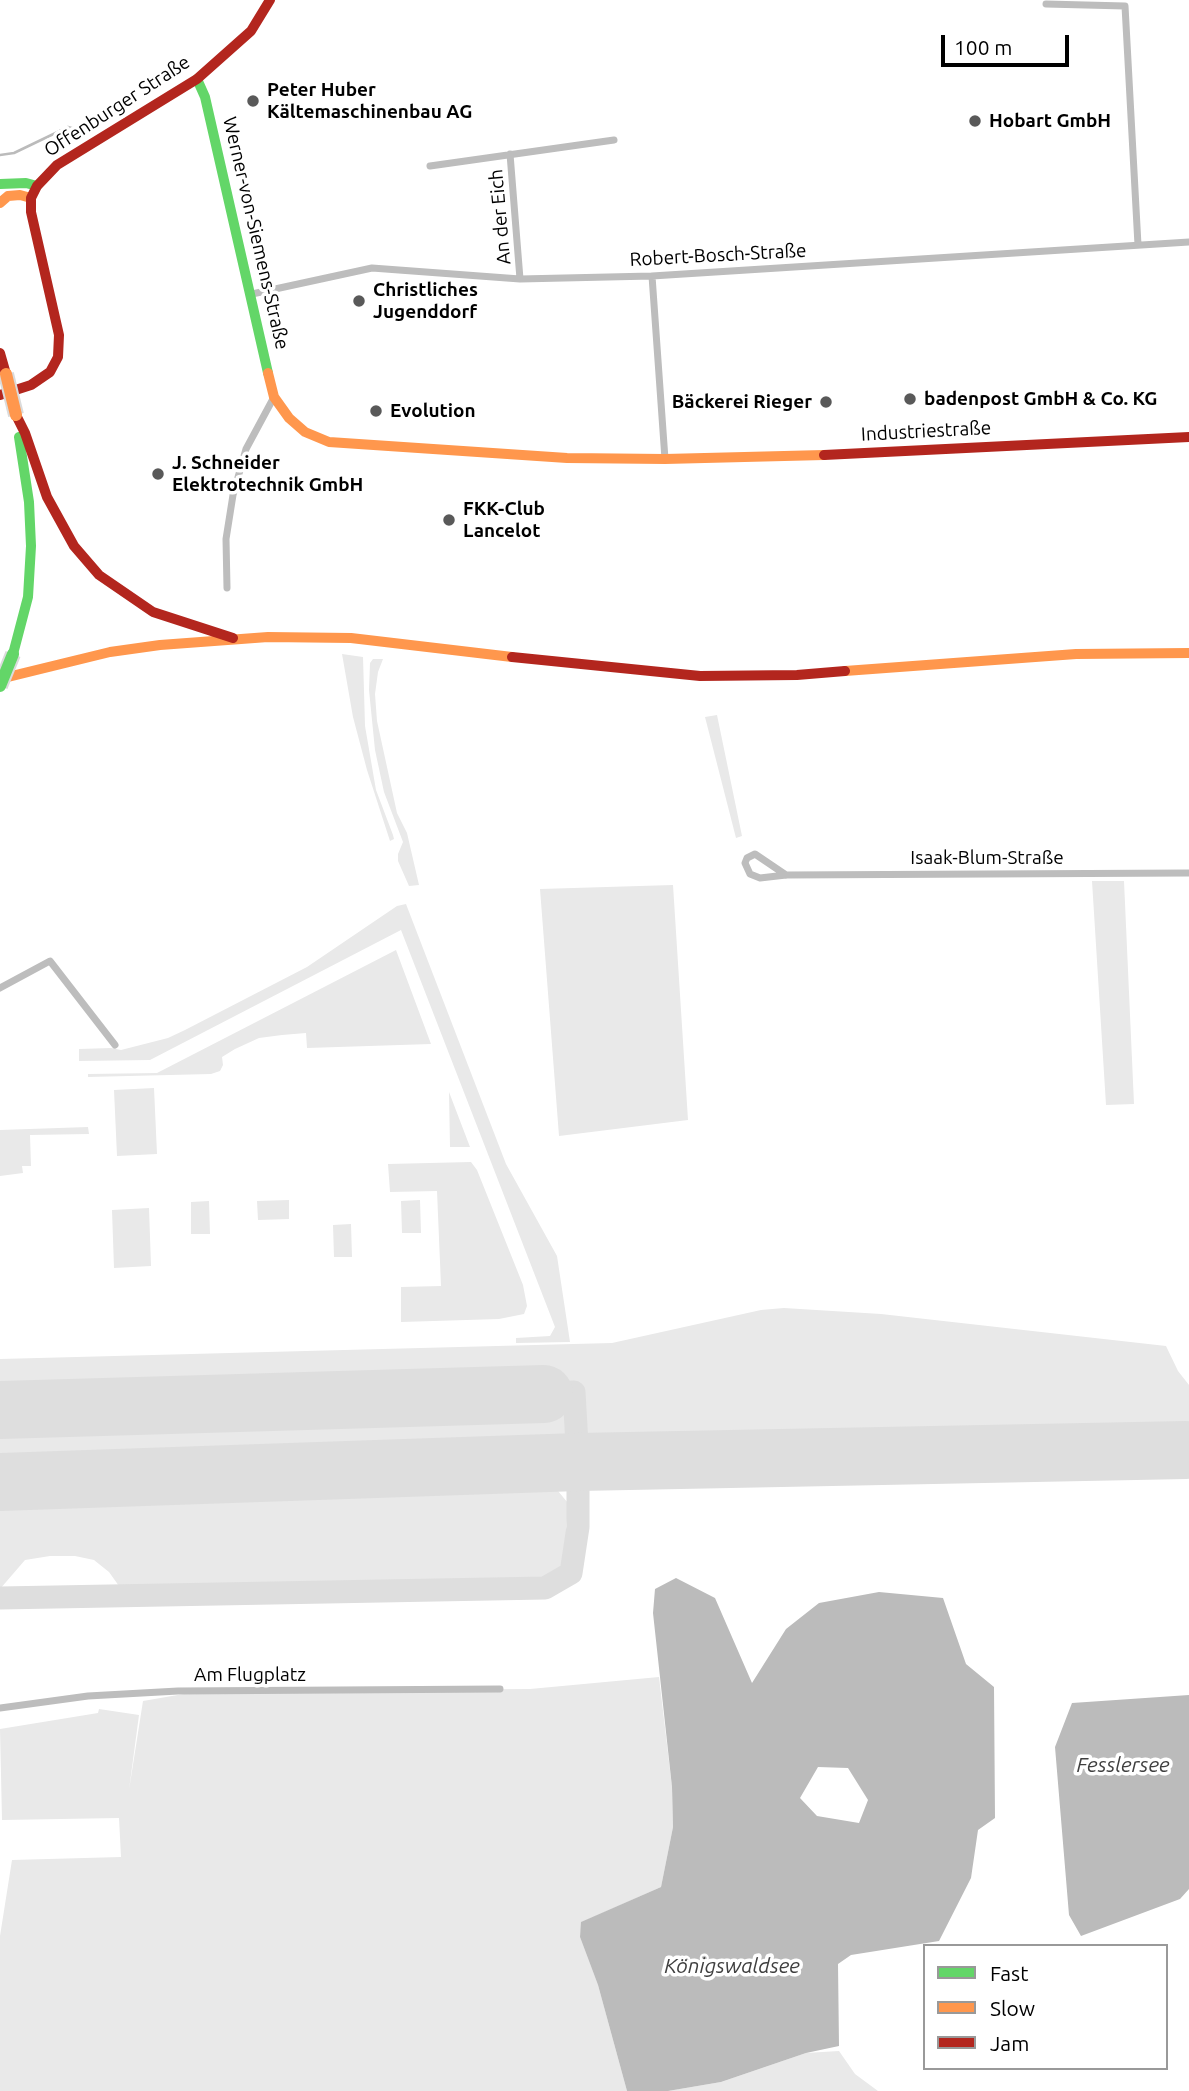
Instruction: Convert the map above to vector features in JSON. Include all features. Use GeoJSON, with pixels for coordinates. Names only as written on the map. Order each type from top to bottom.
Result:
{"type":"FeatureCollection","features":[{"type":"Feature","properties":{"kind":"main road","name":"Offenburger Straße"},"geometry":{"type":"LineString","coordinates":[[34,192],[57,165],[197,79],[251,31],[270,0]]}},
{"type":"Feature","properties":{"kind":"main road","name":"Werner-von-Siemens-Straße"},"geometry":{"type":"LineString","coordinates":[[197,79],[208,109],[274,397],[289,418]]}},
{"type":"Feature","properties":{"kind":"main road"},"geometry":{"type":"LineString","coordinates":[[0,184],[26,183],[34,192]]}},
{"type":"Feature","properties":{"kind":"main road"},"geometry":{"type":"LineString","coordinates":[[0,202],[8,196],[34,192]]}},
{"type":"Feature","properties":{"kind":"main road"},"geometry":{"type":"LineString","coordinates":[[0,395],[31,385],[50,372],[58,357],[60,335],[31,212],[34,192]]}},
{"type":"Feature","properties":{"kind":"main road"},"geometry":{"type":"LineString","coordinates":[[0,354],[16,415],[29,502],[31,546],[27,597],[13,654],[0,686]]}},
{"type":"Feature","properties":{"kind":"main road"},"geometry":{"type":"LineString","coordinates":[[16,415],[47,497],[75,546],[99,575],[153,612],[233,638]]}},
{"type":"Feature","properties":{"kind":"main road","name":"Industriestraße"},"geometry":{"type":"LineString","coordinates":[[289,418],[305,432],[329,442],[567,458],[665,459],[857,454],[1189,437]]}},
{"type":"Feature","properties":{"kind":"main road"},"geometry":{"type":"LineString","coordinates":[[0,679],[110,652],[233,638],[342,638],[700,676],[797,675],[1076,654],[1189,653]]}},
{"type":"Feature","properties":{"kind":"street"},"geometry":{"type":"LineString","coordinates":[[1046,4],[1125,6],[1138,245]]}},
{"type":"Feature","properties":{"kind":"street","name":"An der Eich"},"geometry":{"type":"LineString","coordinates":[[430,166],[614,140]]}},
{"type":"Feature","properties":{"kind":"street","name":"An der Eich"},"geometry":{"type":"LineString","coordinates":[[510,154],[520,279]]}},
{"type":"Feature","properties":{"kind":"street","name":"Robert-Bosch-Straße"},"geometry":{"type":"LineString","coordinates":[[251,294],[372,268],[520,279],[652,276],[1189,242]]}},
{"type":"Feature","properties":{"kind":"street"},"geometry":{"type":"LineString","coordinates":[[652,276],[665,459]]}},
{"type":"Feature","properties":{"kind":"street"},"geometry":{"type":"LineString","coordinates":[[227,588],[226,539],[233,495],[246,449],[274,397]]}},
{"type":"Feature","properties":{"kind":"street","name":"Isaak-Blum-Straße"},"geometry":{"type":"LineString","coordinates":[[786,875],[755,854],[747,858],[750,874],[760,878],[786,875],[1189,873]]}},
{"type":"Feature","properties":{"kind":"street"},"geometry":{"type":"LineString","coordinates":[[0,988],[50,961],[115,1045]]}},
{"type":"Feature","properties":{"kind":"street","name":"Am Flugplatz"},"geometry":{"type":"LineString","coordinates":[[0,1708],[88,1696],[178,1691],[500,1689]]}},
{"type":"Feature","properties":{"kind":"shaded area"},"geometry":{"type":"Polygon","coordinates":[[[342,654],[363,657],[365,726],[376,790],[394,839],[390,841],[353,717],[342,654]]]}},
{"type":"Feature","properties":{"kind":"shaded area"},"geometry":{"type":"Polygon","coordinates":[[[373,659],[383,659],[375,694],[377,721],[397,813],[407,833],[419,885],[409,886],[398,861],[403,842],[384,792],[375,750],[369,690],[370,663],[373,659]]]}},
{"type":"Feature","properties":{"kind":"shaded area"},"geometry":{"type":"Polygon","coordinates":[[[717,715],[742,836],[736,838],[705,717],[717,715]]]}},
{"type":"Feature","properties":{"kind":"shaded area"},"geometry":{"type":"Polygon","coordinates":[[[1092,881],[1124,881],[1134,1104],[1106,1105],[1092,881]]]}},
{"type":"Feature","properties":{"kind":"shaded area"},"geometry":{"type":"Polygon","coordinates":[[[673,885],[688,1120],[559,1136],[540,889],[673,885]]]}},
{"type":"Feature","properties":{"kind":"shaded area"},"geometry":{"type":"Polygon","coordinates":[[[406,904],[506,1164],[557,1256],[570,1342],[516,1343],[516,1338],[550,1336],[555,1327],[401,930],[150,1060],[79,1061],[79,1049],[121,1050],[168,1038],[185,1030],[307,967],[397,906],[406,904]]]}},
{"type":"Feature","properties":{"kind":"shaded area"},"geometry":{"type":"Polygon","coordinates":[[[396,950],[431,1044],[307,1048],[306,1033],[282,1035],[259,1038],[235,1049],[222,1057],[223,1065],[220,1071],[211,1074],[88,1077],[88,1074],[157,1073],[396,950]]]}},
{"type":"Feature","properties":{"kind":"shaded area"},"geometry":{"type":"Polygon","coordinates":[[[154,1088],[157,1154],[117,1156],[114,1090],[154,1088]]]}},
{"type":"Feature","properties":{"kind":"shaded area"},"geometry":{"type":"Polygon","coordinates":[[[449,1092],[470,1147],[450,1147],[449,1092]]]}},
{"type":"Feature","properties":{"kind":"shaded area"},"geometry":{"type":"Polygon","coordinates":[[[88,1127],[89,1134],[30,1135],[31,1166],[22,1166],[23,1173],[0,1176],[0,1130],[88,1127]]]}},
{"type":"Feature","properties":{"kind":"shaded area"},"geometry":{"type":"Polygon","coordinates":[[[471,1162],[477,1170],[523,1285],[527,1306],[524,1314],[499,1319],[401,1322],[401,1287],[441,1286],[437,1191],[390,1192],[388,1164],[471,1162]]]}},
{"type":"Feature","properties":{"kind":"shaded area"},"geometry":{"type":"Polygon","coordinates":[[[289,1200],[289,1219],[258,1220],[257,1201],[289,1200]]]}},
{"type":"Feature","properties":{"kind":"shaded area"},"geometry":{"type":"Polygon","coordinates":[[[420,1200],[421,1233],[402,1233],[401,1201],[420,1200]]]}},
{"type":"Feature","properties":{"kind":"shaded area"},"geometry":{"type":"Polygon","coordinates":[[[209,1201],[210,1234],[191,1234],[191,1202],[209,1201]]]}},
{"type":"Feature","properties":{"kind":"shaded area"},"geometry":{"type":"Polygon","coordinates":[[[149,1208],[151,1266],[114,1268],[112,1210],[149,1208]]]}},
{"type":"Feature","properties":{"kind":"shaded area"},"geometry":{"type":"Polygon","coordinates":[[[351,1224],[352,1257],[334,1257],[333,1225],[351,1224]]]}},
{"type":"Feature","properties":{"kind":"shaded area"},"geometry":{"type":"Polygon","coordinates":[[[784,1308],[881,1314],[1166,1346],[1178,1371],[1189,1385],[1189,1436],[771,1445],[0,1469],[0,1359],[612,1343],[761,1310],[784,1308]]]}},
{"type":"Feature","properties":{"kind":"shaded area"},"geometry":{"type":"Polygon","coordinates":[[[548,1479],[568,1503],[564,1564],[542,1581],[124,1593],[109,1572],[94,1560],[75,1556],[50,1556],[25,1560],[0,1589],[0,1495],[548,1479]]]}},
{"type":"Feature","properties":{"kind":"shaded area"},"geometry":{"type":"Polygon","coordinates":[[[659,1677],[672,1787],[673,1827],[661,1887],[582,1922],[580,1937],[598,1985],[627,2091],[0,2091],[0,1936],[12,1860],[121,1857],[119,1818],[2,1820],[0,1729],[98,1713],[99,1709],[139,1715],[129,1790],[143,1701],[201,1691],[530,1689],[659,1677]]]}},
{"type":"Feature","properties":{"kind":"shaded area"},"geometry":{"type":"Polygon","coordinates":[[[839,2051],[855,2074],[878,2091],[668,2091],[721,2082],[806,2053],[839,2051]]]}},
{"type":"Feature","properties":{"kind":"water","name":"Königswaldsee"},"geometry":{"type":"Polygon","coordinates":[[[676,1578],[715,1598],[752,1683],[786,1629],[819,1603],[879,1592],[943,1598],[966,1664],[994,1687],[995,1818],[978,1830],[971,1878],[939,1941],[851,1955],[838,1964],[839,2046],[806,2053],[721,2082],[668,2091],[627,2091],[598,1985],[580,1937],[581,1922],[661,1887],[673,1827],[672,1787],[653,1613],[655,1589],[676,1578]],[[818,1767],[800,1798],[817,1816],[859,1823],[868,1800],[848,1768],[818,1767]]]}},
{"type":"Feature","properties":{"kind":"water","name":"Fesslersee"},"geometry":{"type":"Polygon","coordinates":[[[1189,1695],[1189,1889],[1180,1899],[1081,1936],[1069,1915],[1055,1747],[1072,1703],[1189,1695]]]}},
{"type":"Feature","properties":{"kind":"waterway"},"geometry":{"type":"LineString","coordinates":[[0,155],[14,153],[68,127],[75,129]]}},
{"type":"Feature","properties":{"kind":"taxiway"},"geometry":{"type":"LineString","coordinates":[[0,1598],[545,1588],[571,1573],[578,1527],[578,1462],[574,1392],[544,1394]]}},
{"type":"Feature","properties":{"kind":"runway"},"geometry":{"type":"LineString","coordinates":[[0,1410],[544,1394]]}},
{"type":"Feature","properties":{"kind":"runway"},"geometry":{"type":"LineString","coordinates":[[0,1482],[578,1462],[1186,1450]]}},
{"type":"Feature","properties":{"kind":"traffic: fast"},"geometry":{"type":"LineString","coordinates":[[197,79],[205,97],[268,373]]}},
{"type":"Feature","properties":{"kind":"traffic: fast"},"geometry":{"type":"LineString","coordinates":[[0,184],[26,183],[37,186]]}},
{"type":"Feature","properties":{"kind":"traffic: fast"},"geometry":{"type":"LineString","coordinates":[[13,654],[28,597],[31,546],[29,502],[19,437]]}},
{"type":"Feature","properties":{"kind":"traffic: fast"},"geometry":{"type":"LineString","coordinates":[[0,686],[13,654]]}},
{"type":"Feature","properties":{"kind":"traffic: slow"},"geometry":{"type":"LineString","coordinates":[[0,203],[8,196],[31,198]]}},
{"type":"Feature","properties":{"kind":"traffic: slow"},"geometry":{"type":"LineString","coordinates":[[268,373],[274,397],[289,418],[305,432],[329,442],[567,458],[665,459],[824,455]]}},
{"type":"Feature","properties":{"kind":"traffic: slow"},"geometry":{"type":"LineString","coordinates":[[6,374],[16,415]]}},
{"type":"Feature","properties":{"kind":"traffic: slow"},"geometry":{"type":"LineString","coordinates":[[0,679],[110,652],[160,645],[268,637],[351,638],[512,657]]}},
{"type":"Feature","properties":{"kind":"traffic: slow"},"geometry":{"type":"LineString","coordinates":[[845,671],[1076,654],[1189,653]]}},
{"type":"Feature","properties":{"kind":"traffic: jam"},"geometry":{"type":"LineString","coordinates":[[0,395],[31,385],[50,372],[58,357],[59,335],[31,212],[31,198],[37,186],[57,165],[197,79],[251,31],[270,0]]}},
{"type":"Feature","properties":{"kind":"traffic: jam"},"geometry":{"type":"LineString","coordinates":[[0,353],[6,374]]}},
{"type":"Feature","properties":{"kind":"traffic: jam"},"geometry":{"type":"LineString","coordinates":[[16,415],[47,497],[74,546],[99,575],[153,612],[233,638]]}},
{"type":"Feature","properties":{"kind":"traffic: jam"},"geometry":{"type":"LineString","coordinates":[[824,455],[1189,437]]}},
{"type":"Feature","properties":{"kind":"traffic: jam"},"geometry":{"type":"LineString","coordinates":[[512,657],[700,676],[797,675],[845,671]]}},
{"type":"Feature","properties":{"kind":"place","name":"Peter Huber Kältemaschinenbau AG"},"geometry":{"type":"Point","coordinates":[253,101]}},
{"type":"Feature","properties":{"kind":"place","name":"Hobart GmbH"},"geometry":{"type":"Point","coordinates":[975,121]}},
{"type":"Feature","properties":{"kind":"place","name":"Christliches Jugenddorf"},"geometry":{"type":"Point","coordinates":[359,301]}},
{"type":"Feature","properties":{"kind":"place","name":"badenpost GmbH & Co. KG"},"geometry":{"type":"Point","coordinates":[910,399]}},
{"type":"Feature","properties":{"kind":"place","name":"Bäckerei Rieger"},"geometry":{"type":"Point","coordinates":[826,402]}},
{"type":"Feature","properties":{"kind":"place","name":"Evolution"},"geometry":{"type":"Point","coordinates":[376,411]}},
{"type":"Feature","properties":{"kind":"place","name":"J. Schneider Elektrotechnik GmbH"},"geometry":{"type":"Point","coordinates":[158,474]}},
{"type":"Feature","properties":{"kind":"place","name":"FKK-Club Lancelot"},"geometry":{"type":"Point","coordinates":[449,520]}}]}
